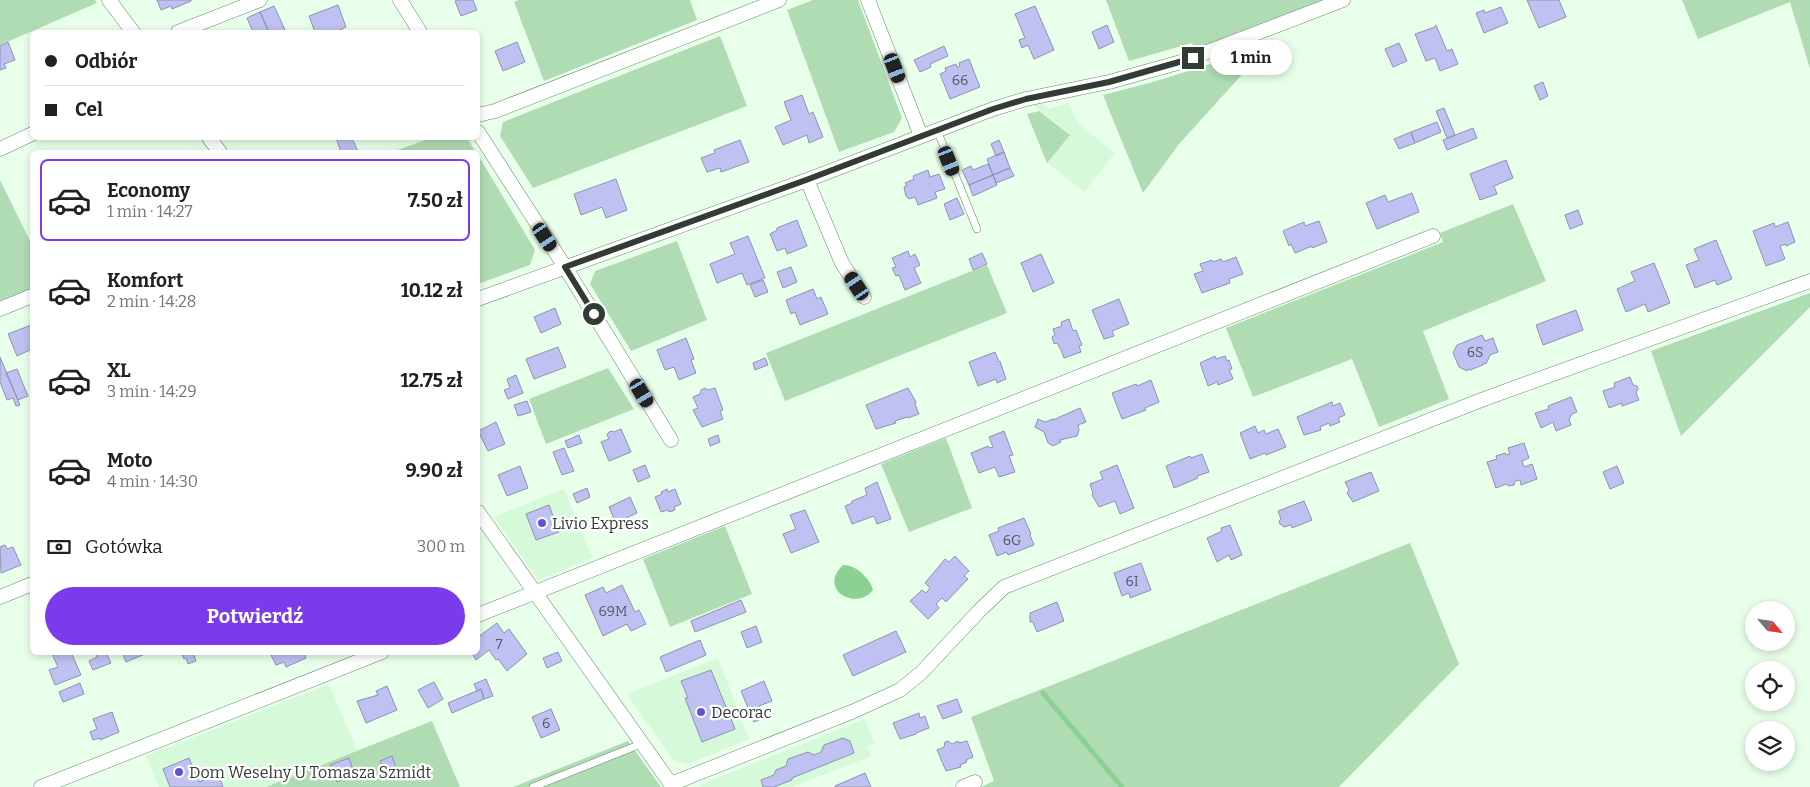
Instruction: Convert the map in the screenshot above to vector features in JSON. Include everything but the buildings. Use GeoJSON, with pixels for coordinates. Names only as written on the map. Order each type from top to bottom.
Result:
{"type":"FeatureCollection","features":[{"type":"Feature","properties":{"kind":"street"},"geometry":{"type":"LineString","coordinates":[[110,0],[132,30]]}},
{"type":"Feature","properties":{"kind":"street"},"geometry":{"type":"LineString","coordinates":[[183,30],[260,0]]}},
{"type":"Feature","properties":{"kind":"street"},"geometry":{"type":"LineString","coordinates":[[400,0],[419,30]]}},
{"type":"Feature","properties":{"kind":"street"},"geometry":{"type":"LineString","coordinates":[[480,115],[495,111],[779,0]]}},
{"type":"Feature","properties":{"kind":"street"},"geometry":{"type":"LineString","coordinates":[[868,0],[921,136]]}},
{"type":"Feature","properties":{"kind":"street"},"geometry":{"type":"LineString","coordinates":[[480,298],[806,180],[993,109],[1026,99],[1109,82],[1181,62],[1343,0]]}},
{"type":"Feature","properties":{"kind":"street"},"geometry":{"type":"LineString","coordinates":[[0,149],[30,135]]}},
{"type":"Feature","properties":{"kind":"street"},"geometry":{"type":"LineString","coordinates":[[480,135],[565,267],[671,440]]}},
{"type":"Feature","properties":{"kind":"street"},"geometry":{"type":"LineString","coordinates":[[211,140],[218,150]]}},
{"type":"Feature","properties":{"kind":"street"},"geometry":{"type":"LineString","coordinates":[[806,180],[842,263],[864,298]]}},
{"type":"Feature","properties":{"kind":"street"},"geometry":{"type":"LineString","coordinates":[[480,614],[1433,236]]}},
{"type":"Feature","properties":{"kind":"street"},"geometry":{"type":"LineString","coordinates":[[480,515],[672,786],[854,711],[900,690],[922,673],[1004,588],[1484,399],[1810,281]]}},
{"type":"Feature","properties":{"kind":"street"},"geometry":{"type":"LineString","coordinates":[[0,309],[30,297]]}},
{"type":"Feature","properties":{"kind":"street"},"geometry":{"type":"LineString","coordinates":[[0,597],[30,585]]}},
{"type":"Feature","properties":{"kind":"street"},"geometry":{"type":"LineString","coordinates":[[42,787],[374,655]]}},
{"type":"Feature","properties":{"kind":"lane"},"geometry":{"type":"LineString","coordinates":[[937,130],[977,229]]}},
{"type":"Feature","properties":{"kind":"lane"},"geometry":{"type":"LineString","coordinates":[[533,787],[642,744]]}},
{"type":"Feature","properties":{"kind":"shaded area"},"geometry":{"type":"Polygon","coordinates":[[[0,0],[95,0],[97,3],[35,30],[30,30],[30,32],[0,45],[0,0]]]}},
{"type":"Feature","properties":{"kind":"shaded area"},"geometry":{"type":"Polygon","coordinates":[[[519,0],[690,0],[697,20],[544,81],[514,2],[519,0]]]}},
{"type":"Feature","properties":{"kind":"shaded area"},"geometry":{"type":"Polygon","coordinates":[[[813,0],[858,0],[902,118],[894,132],[839,152],[787,10],[813,0]]]}},
{"type":"Feature","properties":{"kind":"shaded area"},"geometry":{"type":"Polygon","coordinates":[[[1106,0],[1327,0],[1196,51],[1192,43],[1129,61],[1106,0]]]}},
{"type":"Feature","properties":{"kind":"shaded area"},"geometry":{"type":"Polygon","coordinates":[[[1682,0],[1810,0],[1810,69],[1790,2],[1698,39],[1682,0]]]}},
{"type":"Feature","properties":{"kind":"shaded area"},"geometry":{"type":"Polygon","coordinates":[[[720,36],[747,106],[533,188],[500,136],[503,122],[720,36]]]}},
{"type":"Feature","properties":{"kind":"shaded area"},"geometry":{"type":"Polygon","coordinates":[[[1268,46],[1179,144],[1143,193],[1103,95],[1153,82],[1268,46]]]}},
{"type":"Feature","properties":{"kind":"shaded area"},"geometry":{"type":"Polygon","coordinates":[[[1039,102],[1048,109],[1069,103],[1078,124],[1115,153],[1084,192],[1047,163],[1070,134],[1030,103],[1039,102]]]}},
{"type":"Feature","properties":{"kind":"shaded area"},"geometry":{"type":"Polygon","coordinates":[[[1039,111],[1070,135],[1047,163],[1027,114],[1039,111]]]}},
{"type":"Feature","properties":{"kind":"shaded area"},"geometry":{"type":"Polygon","coordinates":[[[425,140],[468,140],[475,150],[398,150],[425,140]]]}},
{"type":"Feature","properties":{"kind":"shaded area"},"geometry":{"type":"Polygon","coordinates":[[[480,158],[535,250],[530,265],[480,283],[480,158]]]}},
{"type":"Feature","properties":{"kind":"shaded area"},"geometry":{"type":"Polygon","coordinates":[[[0,180],[30,241],[30,292],[0,304],[0,180]]]}},
{"type":"Feature","properties":{"kind":"shaded area"},"geometry":{"type":"Polygon","coordinates":[[[1513,204],[1546,281],[1423,331],[1449,399],[1379,427],[1352,359],[1253,397],[1226,328],[1443,242],[1440,233],[1513,204]]]}},
{"type":"Feature","properties":{"kind":"shaded area"},"geometry":{"type":"Polygon","coordinates":[[[677,241],[707,320],[631,351],[590,284],[595,271],[677,241]]]}},
{"type":"Feature","properties":{"kind":"shaded area"},"geometry":{"type":"Polygon","coordinates":[[[987,265],[1007,313],[785,401],[766,353],[987,265]]]}},
{"type":"Feature","properties":{"kind":"shaded area"},"geometry":{"type":"Polygon","coordinates":[[[1810,293],[1810,307],[1681,436],[1651,351],[1810,293]]]}},
{"type":"Feature","properties":{"kind":"shaded area"},"geometry":{"type":"Polygon","coordinates":[[[608,368],[634,409],[546,444],[529,399],[608,368]]]}},
{"type":"Feature","properties":{"kind":"shaded area"},"geometry":{"type":"Polygon","coordinates":[[[946,438],[972,508],[909,532],[881,464],[946,438]]]}},
{"type":"Feature","properties":{"kind":"shaded area"},"geometry":{"type":"Polygon","coordinates":[[[564,489],[592,558],[538,580],[494,517],[564,489]]]}},
{"type":"Feature","properties":{"kind":"shaded area"},"geometry":{"type":"Polygon","coordinates":[[[725,526],[752,594],[670,627],[643,559],[725,526]]]}},
{"type":"Feature","properties":{"kind":"shaded area"},"geometry":{"type":"Polygon","coordinates":[[[1410,543],[1459,664],[1339,787],[981,787],[994,781],[971,717],[1410,543]]]}},
{"type":"Feature","properties":{"kind":"shaded area"},"geometry":{"type":"Polygon","coordinates":[[[843,565],[857,569],[873,590],[866,596],[857,599],[842,595],[834,582],[836,574],[843,565]]]}},
{"type":"Feature","properties":{"kind":"shaded area"},"geometry":{"type":"Polygon","coordinates":[[[718,658],[749,739],[688,764],[673,760],[627,694],[718,658]]]}},
{"type":"Feature","properties":{"kind":"shaded area"},"geometry":{"type":"Polygon","coordinates":[[[329,684],[357,750],[266,787],[159,787],[146,756],[329,684]]]}},
{"type":"Feature","properties":{"kind":"shaded area"},"geometry":{"type":"Polygon","coordinates":[[[865,719],[874,744],[867,746],[871,756],[792,787],[700,787],[702,784],[865,719]]]}},
{"type":"Feature","properties":{"kind":"shaded area"},"geometry":{"type":"Polygon","coordinates":[[[432,721],[460,787],[266,787],[432,721]]]}},
{"type":"Feature","properties":{"kind":"shaded area"},"geometry":{"type":"Polygon","coordinates":[[[628,741],[661,787],[513,787],[628,741]]]}},
{"type":"Feature","properties":{"kind":"waterway"},"geometry":{"type":"LineString","coordinates":[[1043,693],[1122,787]]}},
{"type":"Feature","properties":{"kind":"place","name":"Livio Express"},"geometry":{"type":"Point","coordinates":[542,523]}},
{"type":"Feature","properties":{"kind":"place","name":"Decorac"},"geometry":{"type":"Point","coordinates":[701,712]}},
{"type":"Feature","properties":{"kind":"place","name":"Dom Weselny U Tomasza Szmidt"},"geometry":{"type":"Point","coordinates":[179,772]}},
{"type":"Feature","properties":{"kind":"route"},"geometry":{"type":"LineString","coordinates":[[594,314],[565,267],[806,180],[993,109],[1026,99],[1109,82],[1193,58]]}}]}
